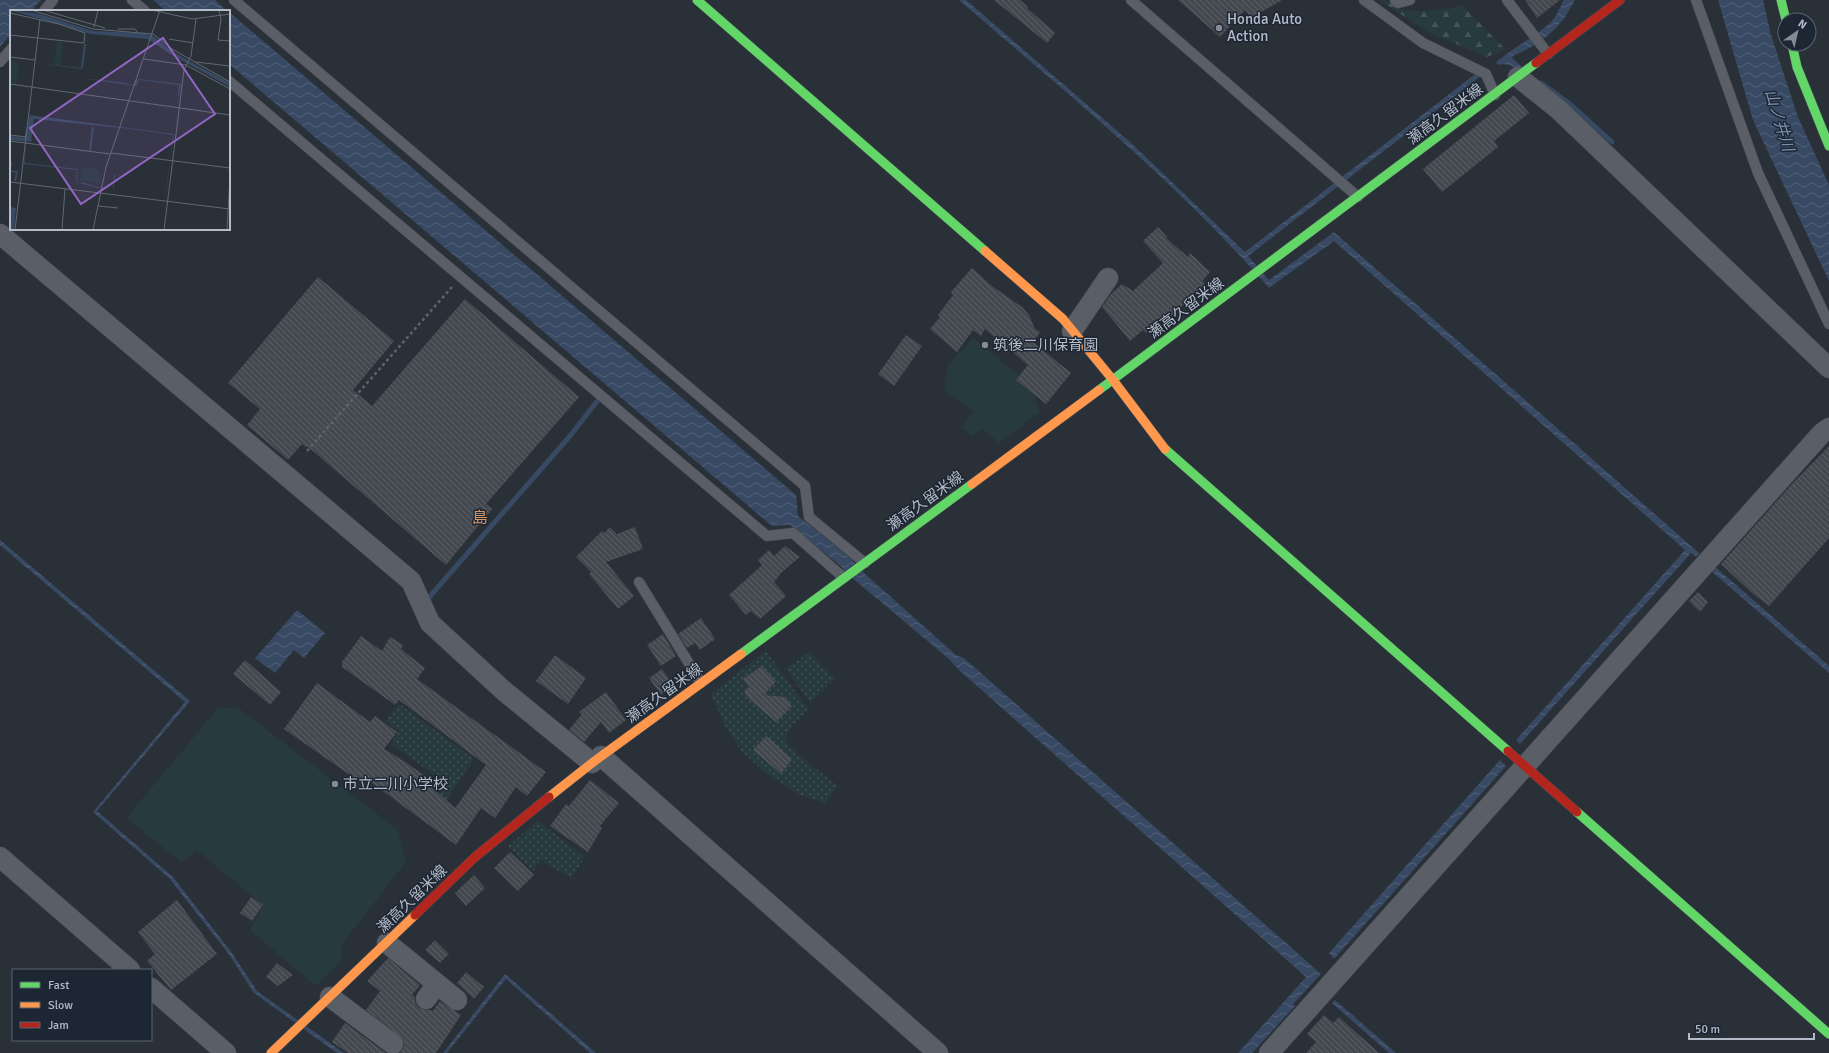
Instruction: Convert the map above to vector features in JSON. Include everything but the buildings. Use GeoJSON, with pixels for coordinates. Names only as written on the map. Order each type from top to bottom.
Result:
{"type":"FeatureCollection","features":[{"type":"Feature","properties":{"kind":"main road"},"geometry":{"type":"LineString","coordinates":[[698,0],[1057,314],[1113,380],[1163,447],[1829,1034]]}},
{"type":"Feature","properties":{"kind":"main road","name":"瀬高久留米線"},"geometry":{"type":"LineString","coordinates":[[271,1053],[475,857],[596,760],[1113,380],[1620,0]]}},
{"type":"Feature","properties":{"kind":"main road"},"geometry":{"type":"LineString","coordinates":[[1781,0],[1784,12]]}},
{"type":"Feature","properties":{"kind":"main road"},"geometry":{"type":"LineString","coordinates":[[1794,52],[1797,67],[1829,146]]}},
{"type":"Feature","properties":{"kind":"street"},"geometry":{"type":"LineString","coordinates":[[1518,77],[1558,109],[1829,368]]}},
{"type":"Feature","properties":{"kind":"street"},"geometry":{"type":"LineString","coordinates":[[0,234],[410,581],[430,623],[504,691],[596,760],[938,1053]]}},
{"type":"Feature","properties":{"kind":"street"},"geometry":{"type":"LineString","coordinates":[[1072,331],[1108,278]]}},
{"type":"Feature","properties":{"kind":"street"},"geometry":{"type":"LineString","coordinates":[[1269,1053],[1822,433],[1829,428]]}},
{"type":"Feature","properties":{"kind":"street"},"geometry":{"type":"LineString","coordinates":[[0,857],[129,969]]}},
{"type":"Feature","properties":{"kind":"street"},"geometry":{"type":"LineString","coordinates":[[387,943],[432,991],[457,1000]]}},
{"type":"Feature","properties":{"kind":"street"},"geometry":{"type":"LineString","coordinates":[[152,989],[226,1053]]}},
{"type":"Feature","properties":{"kind":"street"},"geometry":{"type":"LineString","coordinates":[[330,997],[393,1044]]}},
{"type":"Feature","properties":{"kind":"lane"},"geometry":{"type":"LineString","coordinates":[[45,10],[53,0]]}},
{"type":"Feature","properties":{"kind":"lane"},"geometry":{"type":"LineString","coordinates":[[132,0],[145,10]]}},
{"type":"Feature","properties":{"kind":"lane"},"geometry":{"type":"LineString","coordinates":[[234,0],[805,486],[809,517],[865,563]]}},
{"type":"Feature","properties":{"kind":"lane"},"geometry":{"type":"LineString","coordinates":[[1131,0],[1358,197]]}},
{"type":"Feature","properties":{"kind":"lane"},"geometry":{"type":"LineString","coordinates":[[1364,0],[1423,43],[1469,64],[1486,74],[1495,95]]}},
{"type":"Feature","properties":{"kind":"lane"},"geometry":{"type":"LineString","coordinates":[[1395,0],[1398,3],[1410,0]]}},
{"type":"Feature","properties":{"kind":"lane"},"geometry":{"type":"LineString","coordinates":[[1507,0],[1548,54]]}},
{"type":"Feature","properties":{"kind":"lane"},"geometry":{"type":"LineString","coordinates":[[1696,0],[1758,173],[1829,324]]}},
{"type":"Feature","properties":{"kind":"lane"},"geometry":{"type":"LineString","coordinates":[[0,62],[10,50]]}},
{"type":"Feature","properties":{"kind":"lane"},"geometry":{"type":"LineString","coordinates":[[230,82],[767,536],[793,533],[844,578]]}},
{"type":"Feature","properties":{"kind":"lane"},"geometry":{"type":"LineString","coordinates":[[639,582],[701,683]]}},
{"type":"Feature","properties":{"kind":"path"},"geometry":{"type":"LineString","coordinates":[[307,451],[461,276]]}},
{"type":"Feature","properties":{"kind":"green space"},"geometry":{"type":"Polygon","coordinates":[[[1379,0],[1389,2],[1395,7],[1401,9],[1417,11],[1463,6],[1505,49],[1487,57],[1430,33],[1379,0]]]}},
{"type":"Feature","properties":{"kind":"green space"},"geometry":{"type":"Polygon","coordinates":[[[973,338],[1030,384],[1040,412],[999,443],[982,429],[973,436],[961,428],[973,412],[944,389],[948,365],[973,338]]]}},
{"type":"Feature","properties":{"kind":"green space"},"geometry":{"type":"Polygon","coordinates":[[[766,651],[808,709],[791,727],[785,740],[797,754],[838,786],[825,803],[798,794],[765,772],[742,752],[724,724],[711,694],[766,651]]]}},
{"type":"Feature","properties":{"kind":"green space"},"geometry":{"type":"Polygon","coordinates":[[[809,652],[835,679],[810,703],[786,669],[809,652]]]}},
{"type":"Feature","properties":{"kind":"green space"},"geometry":{"type":"Polygon","coordinates":[[[399,704],[474,759],[446,800],[439,796],[440,793],[437,789],[441,780],[391,743],[399,731],[386,721],[399,704]]]}},
{"type":"Feature","properties":{"kind":"green space"},"geometry":{"type":"Polygon","coordinates":[[[237,707],[398,830],[406,862],[342,944],[342,961],[316,986],[250,930],[263,906],[197,850],[181,862],[126,818],[218,708],[237,707]]]}},
{"type":"Feature","properties":{"kind":"green space"},"geometry":{"type":"Polygon","coordinates":[[[538,821],[585,857],[571,878],[541,860],[533,871],[508,846],[538,821]]]}},
{"type":"Feature","properties":{"kind":"water"},"geometry":{"type":"Polygon","coordinates":[[[0,0],[41,0],[32,10],[10,10],[10,35],[0,47],[0,0]]]}},
{"type":"Feature","properties":{"kind":"water"},"geometry":{"type":"Polygon","coordinates":[[[153,0],[215,0],[226,10],[165,10],[153,0]]]}},
{"type":"Feature","properties":{"kind":"water"},"geometry":{"type":"Polygon","coordinates":[[[959,0],[966,0],[1130,142],[1245,252],[1479,71],[1482,75],[1248,256],[1269,280],[1334,232],[1699,553],[1696,557],[1691,553],[1520,744],[1516,740],[1685,550],[1334,241],[1269,288],[1197,211],[1119,139],[959,0]]]}},
{"type":"Feature","properties":{"kind":"water"},"geometry":{"type":"Polygon","coordinates":[[[1564,0],[1575,0],[1557,27],[1542,40],[1513,56],[1512,58],[1536,79],[1508,65],[1498,65],[1496,62],[1549,24],[1556,16],[1564,0]]]}},
{"type":"Feature","properties":{"kind":"water","name":"山ノ井川"},"geometry":{"type":"Polygon","coordinates":[[[1718,0],[1763,0],[1771,35],[1798,117],[1829,185],[1829,281],[1753,120],[1718,0]]]}},
{"type":"Feature","properties":{"kind":"water"},"geometry":{"type":"Polygon","coordinates":[[[230,13],[796,495],[798,516],[850,558],[865,574],[956,655],[964,658],[1321,974],[1293,1004],[1295,1006],[1252,1053],[1238,1053],[1306,977],[960,671],[949,659],[844,571],[841,566],[790,525],[772,526],[230,65],[230,13]]]}},
{"type":"Feature","properties":{"kind":"water"},"geometry":{"type":"Polygon","coordinates":[[[0,540],[190,701],[97,811],[173,877],[232,953],[257,991],[344,1053],[337,1053],[254,993],[228,953],[169,878],[93,812],[185,702],[0,545],[0,540]]]}},
{"type":"Feature","properties":{"kind":"water"},"geometry":{"type":"Polygon","coordinates":[[[1713,565],[1829,666],[1829,673],[1710,570],[1713,565]]]}},
{"type":"Feature","properties":{"kind":"water"},"geometry":{"type":"Polygon","coordinates":[[[297,610],[325,633],[304,658],[294,650],[275,673],[255,658],[297,610]]]}},
{"type":"Feature","properties":{"kind":"water"},"geometry":{"type":"Polygon","coordinates":[[[1500,760],[1506,766],[1334,959],[1329,953],[1500,760]]]}},
{"type":"Feature","properties":{"kind":"water"},"geometry":{"type":"Polygon","coordinates":[[[505,974],[596,1053],[590,1053],[506,979],[447,1053],[443,1053],[505,974]]]}},
{"type":"Feature","properties":{"kind":"water"},"geometry":{"type":"Polygon","coordinates":[[[1335,1000],[1396,1053],[1389,1053],[1332,1003],[1335,1000]]]}},
{"type":"Feature","properties":{"kind":"waterway"},"geometry":{"type":"LineString","coordinates":[[1541,83],[1570,104],[1612,142]]}},
{"type":"Feature","properties":{"kind":"waterway"},"geometry":{"type":"LineString","coordinates":[[425,602],[570,436],[598,400]]}},
{"type":"Feature","properties":{"kind":"traffic: fast"},"geometry":{"type":"LineString","coordinates":[[697,0],[985,251]]}},
{"type":"Feature","properties":{"kind":"traffic: fast"},"geometry":{"type":"LineString","coordinates":[[1781,0],[1784,12]]}},
{"type":"Feature","properties":{"kind":"traffic: fast"},"geometry":{"type":"LineString","coordinates":[[1794,52],[1797,67],[1829,146]]}},
{"type":"Feature","properties":{"kind":"traffic: fast"},"geometry":{"type":"LineString","coordinates":[[1099,390],[1536,63]]}},
{"type":"Feature","properties":{"kind":"traffic: fast"},"geometry":{"type":"LineString","coordinates":[[1165,449],[1508,751]]}},
{"type":"Feature","properties":{"kind":"traffic: fast"},"geometry":{"type":"LineString","coordinates":[[741,654],[972,484]]}},
{"type":"Feature","properties":{"kind":"traffic: fast"},"geometry":{"type":"LineString","coordinates":[[1577,812],[1829,1034]]}},
{"type":"Feature","properties":{"kind":"traffic: slow"},"geometry":{"type":"LineString","coordinates":[[985,251],[1063,319],[1113,380],[1165,449]]}},
{"type":"Feature","properties":{"kind":"traffic: slow"},"geometry":{"type":"LineString","coordinates":[[972,484],[1099,390]]}},
{"type":"Feature","properties":{"kind":"traffic: slow"},"geometry":{"type":"LineString","coordinates":[[549,797],[592,763],[741,654]]}},
{"type":"Feature","properties":{"kind":"traffic: slow"},"geometry":{"type":"LineString","coordinates":[[271,1053],[415,915]]}},
{"type":"Feature","properties":{"kind":"traffic: jam"},"geometry":{"type":"LineString","coordinates":[[1536,63],[1620,0]]}},
{"type":"Feature","properties":{"kind":"traffic: jam"},"geometry":{"type":"LineString","coordinates":[[1508,751],[1577,812]]}},
{"type":"Feature","properties":{"kind":"traffic: jam"},"geometry":{"type":"LineString","coordinates":[[415,915],[475,857],[549,797]]}},
{"type":"Feature","properties":{"kind":"place","name":"Honda Auto Action"},"geometry":{"type":"Point","coordinates":[1219,28]}},
{"type":"Feature","properties":{"kind":"place","name":"筑後二川保育園"},"geometry":{"type":"Point","coordinates":[985,345]}},
{"type":"Feature","properties":{"kind":"place","name":"市立二川小学校"},"geometry":{"type":"Point","coordinates":[335,784]}},
{"type":"Feature","properties":{"kind":"district","name":"島"},"geometry":{"type":"Point","coordinates":[480,517]}}]}
